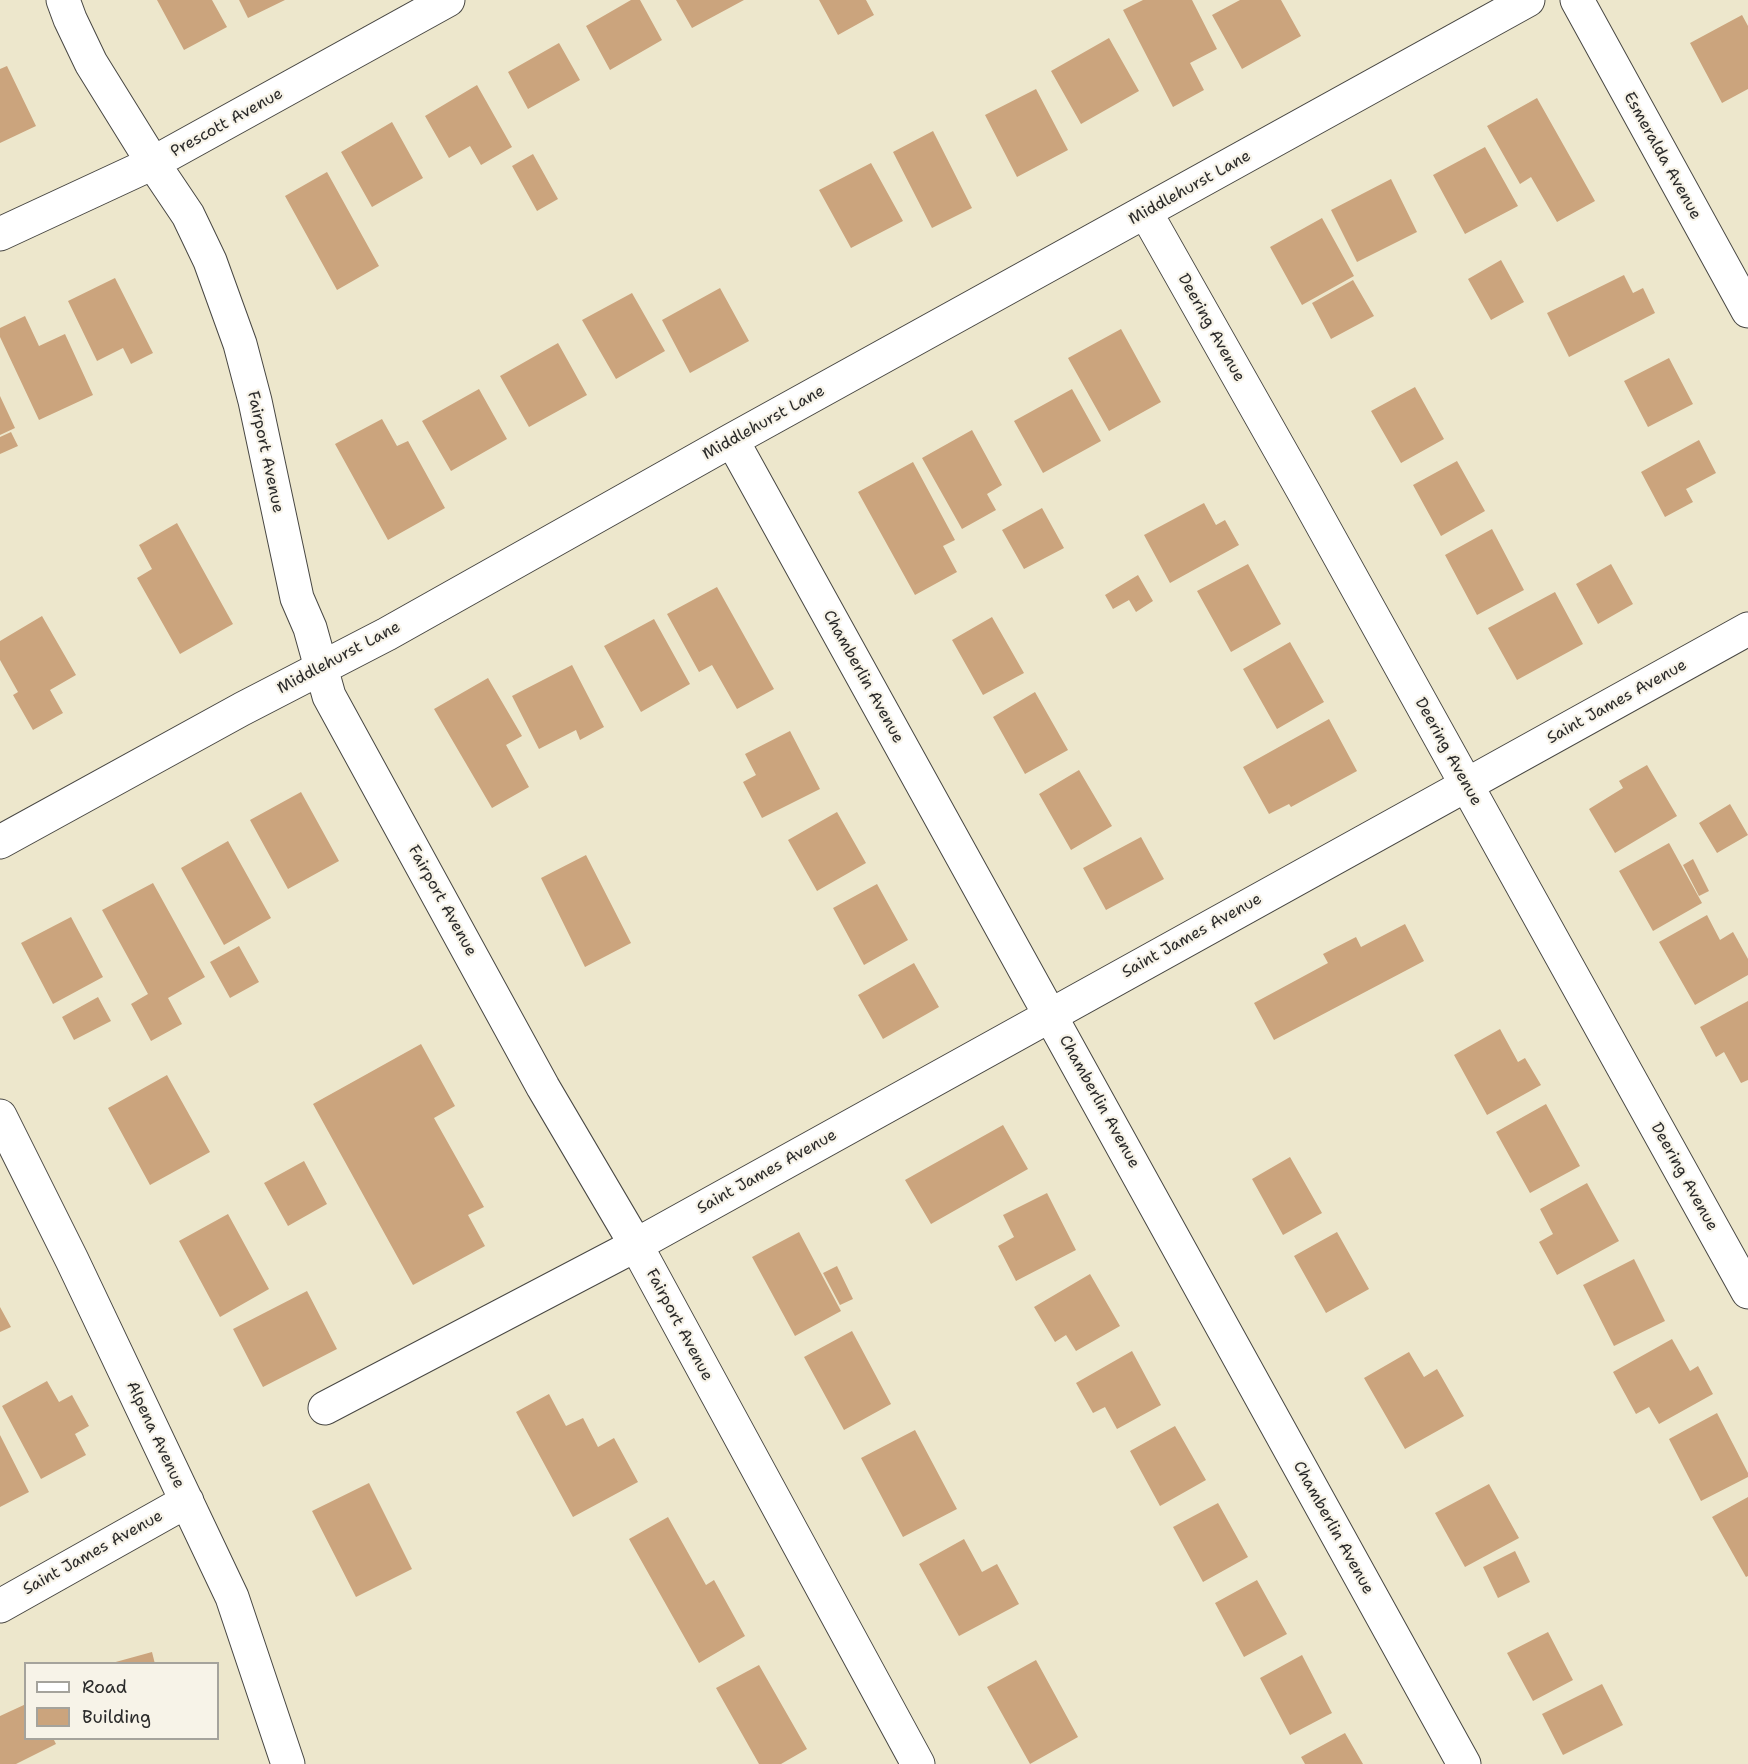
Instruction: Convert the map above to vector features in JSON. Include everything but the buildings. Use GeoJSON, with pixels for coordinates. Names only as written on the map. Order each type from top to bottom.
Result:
{"type":"FeatureCollection","features":[{"type":"Feature","properties":{"kind":"street","name":"Fairport Avenue"},"geometry":{"type":"LineString","coordinates":[[63,0],[91,63],[153,164],[188,215],[210,261],[240,344],[255,401],[297,598],[309,628],[329,696],[543,1087],[636,1245],[918,1764]]}},
{"type":"Feature","properties":{"kind":"street","name":"Prescott Avenue"},"geometry":{"type":"LineString","coordinates":[[0,234],[153,164],[448,0]]}},
{"type":"Feature","properties":{"kind":"street","name":"Middlehurst Lane"},"geometry":{"type":"LineString","coordinates":[[0,842],[242,709],[387,634],[732,440],[1528,0]]}},
{"type":"Feature","properties":{"kind":"street","name":"Esmeralda Avenue"},"geometry":{"type":"LineString","coordinates":[[1577,0],[1748,311]]}},
{"type":"Feature","properties":{"kind":"street","name":"Deering Avenue"},"geometry":{"type":"LineString","coordinates":[[1146,213],[1748,1292]]}},
{"type":"Feature","properties":{"kind":"street","name":"Chamberlin Avenue"},"geometry":{"type":"LineString","coordinates":[[732,440],[1464,1764]]}},
{"type":"Feature","properties":{"kind":"street","name":"Saint James Avenue"},"geometry":{"type":"LineString","coordinates":[[325,1408],[636,1245],[1748,629]]}},
{"type":"Feature","properties":{"kind":"street","name":"Alpena Avenue"},"geometry":{"type":"LineString","coordinates":[[0,1116],[72,1260],[232,1597],[288,1764]]}},
{"type":"Feature","properties":{"kind":"street","name":"Saint James Avenue"},"geometry":{"type":"LineString","coordinates":[[0,1605],[187,1501]]}}]}
